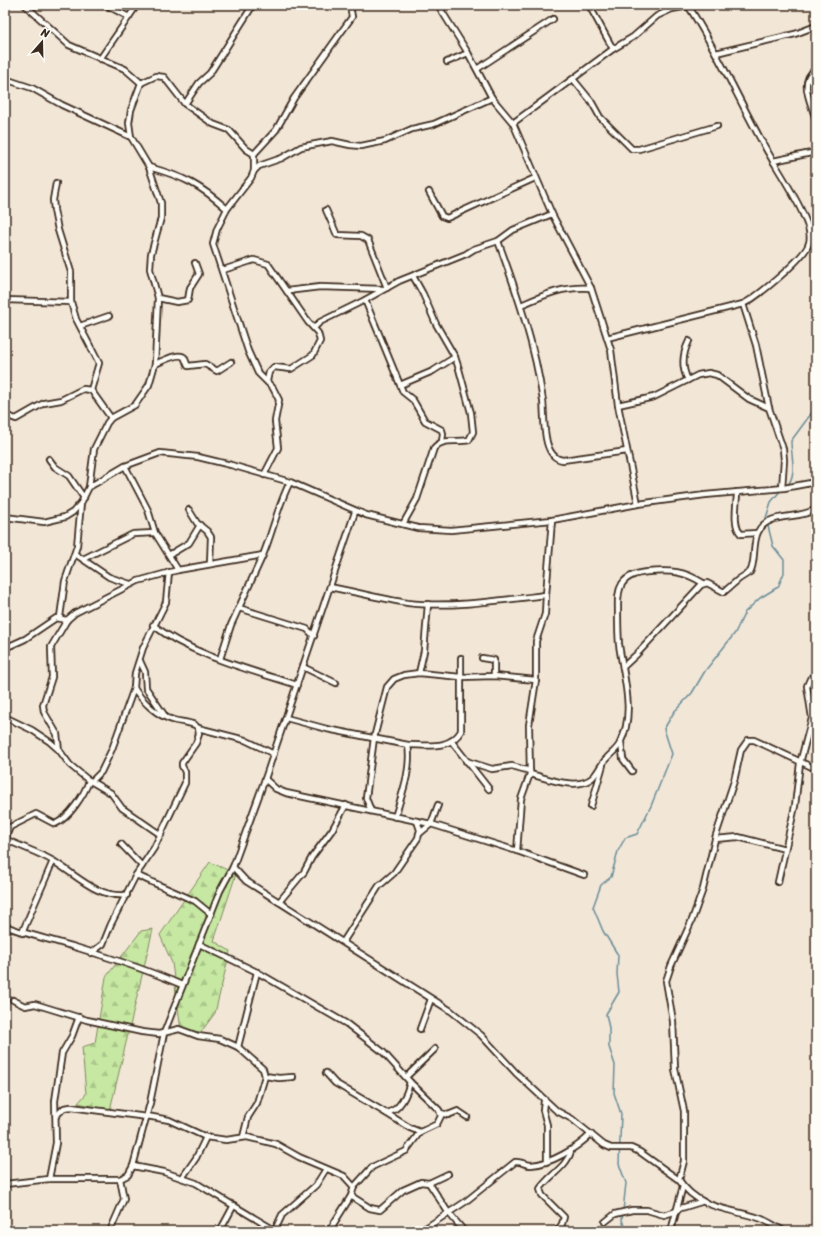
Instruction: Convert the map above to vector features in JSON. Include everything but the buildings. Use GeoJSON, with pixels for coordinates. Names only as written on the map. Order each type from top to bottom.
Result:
{"type":"FeatureCollection","features":[{"type":"Feature","properties":{"kind":"street"},"geometry":{"type":"LineString","coordinates":[[25,5],[60,39],[69,45],[125,69],[141,83]]}},
{"type":"Feature","properties":{"kind":"street"},"geometry":{"type":"LineString","coordinates":[[106,5],[129,17]]}},
{"type":"Feature","properties":{"kind":"street"},"geometry":{"type":"LineString","coordinates":[[100,59],[137,5]]}},
{"type":"Feature","properties":{"kind":"street"},"geometry":{"type":"LineString","coordinates":[[185,104],[199,83],[213,69],[253,5]]}},
{"type":"Feature","properties":{"kind":"street"},"geometry":{"type":"LineString","coordinates":[[264,475],[276,453],[278,444],[275,421],[279,400],[277,393],[258,373],[248,351],[223,270],[213,244],[217,229],[227,209],[248,184],[254,171],[254,154],[276,130],[294,98],[352,17],[350,5]]}},
{"type":"Feature","properties":{"kind":"street"},"geometry":{"type":"LineString","coordinates":[[438,5],[468,53],[492,98],[513,123],[535,178],[552,214],[591,288],[611,350],[618,405],[638,504]]}},
{"type":"Feature","properties":{"kind":"street"},"geometry":{"type":"LineString","coordinates":[[589,5],[613,49]]}},
{"type":"Feature","properties":{"kind":"street"},"geometry":{"type":"LineString","coordinates":[[513,123],[613,49],[633,37],[663,12],[691,6],[773,161],[802,212],[810,235],[809,245],[802,256],[754,298],[743,304],[607,338]]}},
{"type":"Feature","properties":{"kind":"street"},"geometry":{"type":"LineString","coordinates":[[477,69],[553,19]]}},
{"type":"Feature","properties":{"kind":"street"},"geometry":{"type":"LineString","coordinates":[[716,53],[795,34],[816,26]]}},
{"type":"Feature","properties":{"kind":"street"},"geometry":{"type":"LineString","coordinates":[[447,62],[468,53]]}},
{"type":"Feature","properties":{"kind":"street"},"geometry":{"type":"LineString","coordinates":[[816,69],[810,73],[806,82],[816,120]]}},
{"type":"Feature","properties":{"kind":"street"},"geometry":{"type":"LineString","coordinates":[[5,517],[44,522],[69,515],[82,500],[89,487],[94,449],[110,418],[135,405],[149,384],[155,364],[158,298],[150,269],[151,254],[162,209],[159,193],[149,167],[131,136],[129,123],[131,110],[141,83],[156,76],[164,77],[185,104],[213,124],[229,130],[246,149],[254,154]]}},
{"type":"Feature","properties":{"kind":"street"},"geometry":{"type":"LineString","coordinates":[[5,79],[32,88],[62,105],[131,136]]}},
{"type":"Feature","properties":{"kind":"street"},"geometry":{"type":"LineString","coordinates":[[573,79],[591,101],[600,117],[632,149],[639,149],[718,126]]}},
{"type":"Feature","properties":{"kind":"street"},"geometry":{"type":"LineString","coordinates":[[254,171],[267,163],[282,158],[301,147],[332,141],[350,146],[361,146],[385,141],[412,129],[434,124],[492,98]]}},
{"type":"Feature","properties":{"kind":"street"},"geometry":{"type":"LineString","coordinates":[[773,161],[816,152]]}},
{"type":"Feature","properties":{"kind":"street"},"geometry":{"type":"LineString","coordinates":[[149,167],[182,176],[210,194],[227,209]]}},
{"type":"Feature","properties":{"kind":"street"},"geometry":{"type":"LineString","coordinates":[[429,192],[442,216],[447,218],[535,178]]}},
{"type":"Feature","properties":{"kind":"street"},"geometry":{"type":"LineString","coordinates":[[56,183],[53,200],[54,210],[58,230],[71,272],[71,302],[80,326],[99,363],[91,390]]}},
{"type":"Feature","properties":{"kind":"street"},"geometry":{"type":"LineString","coordinates":[[326,210],[337,235],[361,236],[368,240],[386,288]]}},
{"type":"Feature","properties":{"kind":"street"},"geometry":{"type":"LineString","coordinates":[[314,328],[320,322],[386,288],[466,254],[474,249],[498,241],[513,230],[552,214]]}},
{"type":"Feature","properties":{"kind":"street"},"geometry":{"type":"LineString","coordinates":[[498,241],[522,305],[534,356],[549,450],[556,459],[562,460],[627,451]]}},
{"type":"Feature","properties":{"kind":"street"},"geometry":{"type":"LineString","coordinates":[[223,270],[254,260],[262,261],[268,264],[308,322],[314,328],[320,341],[313,355],[292,369],[274,367],[269,372],[267,381]]}},
{"type":"Feature","properties":{"kind":"street"},"geometry":{"type":"LineString","coordinates":[[158,298],[177,302],[188,300],[190,288],[199,274],[195,263]]}},
{"type":"Feature","properties":{"kind":"street"},"geometry":{"type":"LineString","coordinates":[[403,524],[417,499],[434,448],[442,441],[458,442],[469,440],[473,432],[471,413],[455,357],[445,342],[413,276]]}},
{"type":"Feature","properties":{"kind":"street"},"geometry":{"type":"LineString","coordinates":[[287,291],[320,286],[386,288]]}},
{"type":"Feature","properties":{"kind":"street"},"geometry":{"type":"LineString","coordinates":[[522,305],[554,290],[578,287],[591,288]]}},
{"type":"Feature","properties":{"kind":"street"},"geometry":{"type":"LineString","coordinates":[[5,300],[71,302]]}},
{"type":"Feature","properties":{"kind":"street"},"geometry":{"type":"LineString","coordinates":[[365,300],[403,392],[413,400],[425,422],[442,430],[442,441]]}},
{"type":"Feature","properties":{"kind":"street"},"geometry":{"type":"LineString","coordinates":[[743,304],[759,355],[769,408],[783,449],[784,460],[781,488]]}},
{"type":"Feature","properties":{"kind":"street"},"geometry":{"type":"LineString","coordinates":[[80,326],[110,316]]}},
{"type":"Feature","properties":{"kind":"street"},"geometry":{"type":"LineString","coordinates":[[688,380],[684,368],[685,350],[689,340]]}},
{"type":"Feature","properties":{"kind":"street"},"geometry":{"type":"LineString","coordinates":[[155,364],[173,357],[181,356],[184,358],[188,366],[205,364],[217,371],[231,362]]}},
{"type":"Feature","properties":{"kind":"street"},"geometry":{"type":"LineString","coordinates":[[400,385],[433,371],[455,357]]}},
{"type":"Feature","properties":{"kind":"street"},"geometry":{"type":"LineString","coordinates":[[618,405],[654,398],[702,374],[717,375],[755,403],[769,408]]}},
{"type":"Feature","properties":{"kind":"street"},"geometry":{"type":"LineString","coordinates":[[5,415],[16,419],[44,403],[61,400],[83,390],[91,390]]}},
{"type":"Feature","properties":{"kind":"street"},"geometry":{"type":"LineString","coordinates":[[91,390],[110,418]]}},
{"type":"Feature","properties":{"kind":"street"},"geometry":{"type":"LineString","coordinates":[[89,487],[125,466],[160,453],[198,457],[290,482],[316,492],[355,512],[418,528],[451,530],[552,520],[638,504],[765,490],[816,482]]}},
{"type":"Feature","properties":{"kind":"street"},"geometry":{"type":"LineString","coordinates":[[49,459],[55,468],[69,476],[82,500],[75,554],[65,581],[60,617]]}},
{"type":"Feature","properties":{"kind":"street"},"geometry":{"type":"LineString","coordinates":[[125,466],[148,510],[155,533],[178,570]]}},
{"type":"Feature","properties":{"kind":"street"},"geometry":{"type":"LineString","coordinates":[[220,660],[231,625],[263,555],[290,482]]}},
{"type":"Feature","properties":{"kind":"street"},"geometry":{"type":"LineString","coordinates":[[737,492],[736,518],[738,530],[741,534],[757,533]]}},
{"type":"Feature","properties":{"kind":"street"},"geometry":{"type":"LineString","coordinates":[[189,510],[211,537],[210,564]]}},
{"type":"Feature","properties":{"kind":"street"},"geometry":{"type":"LineString","coordinates":[[632,771],[623,759],[621,742],[627,714],[628,701],[618,619],[618,597],[622,583],[632,575],[670,570],[693,577],[724,592],[750,572],[757,533],[765,524],[771,519],[799,516],[816,510]]}},
{"type":"Feature","properties":{"kind":"street"},"geometry":{"type":"LineString","coordinates":[[5,1184],[49,1180],[120,1179],[128,1175],[133,1166],[147,1117],[164,1033],[211,914],[233,866],[265,779],[355,512]]}},
{"type":"Feature","properties":{"kind":"street"},"geometry":{"type":"LineString","coordinates":[[517,851],[521,799],[530,772],[529,725],[536,680],[536,641],[545,614],[552,520]]}},
{"type":"Feature","properties":{"kind":"street"},"geometry":{"type":"LineString","coordinates":[[169,555],[189,543],[200,525]]}},
{"type":"Feature","properties":{"kind":"street"},"geometry":{"type":"LineString","coordinates":[[83,559],[132,534],[155,533]]}},
{"type":"Feature","properties":{"kind":"street"},"geometry":{"type":"LineString","coordinates":[[75,554],[109,577],[130,584]]}},
{"type":"Feature","properties":{"kind":"street"},"geometry":{"type":"LineString","coordinates":[[59,750],[57,734],[44,712],[43,705],[52,677],[51,646],[67,620],[75,613],[130,584],[178,570],[263,555]]}},
{"type":"Feature","properties":{"kind":"street"},"geometry":{"type":"LineString","coordinates":[[127,895],[108,894],[94,888],[53,861],[5,839],[10,827],[36,814],[52,823],[59,823],[75,806],[90,782],[101,772],[112,749],[134,688],[135,673],[153,625],[163,610],[166,602],[169,572]]}},
{"type":"Feature","properties":{"kind":"street"},"geometry":{"type":"LineString","coordinates":[[623,667],[703,583]]}},
{"type":"Feature","properties":{"kind":"street"},"geometry":{"type":"LineString","coordinates":[[330,587],[409,603],[428,604],[488,602],[546,595]]}},
{"type":"Feature","properties":{"kind":"street"},"geometry":{"type":"LineString","coordinates":[[419,673],[424,651],[428,604]]}},
{"type":"Feature","properties":{"kind":"street"},"geometry":{"type":"LineString","coordinates":[[239,608],[300,626],[309,630],[314,636]]}},
{"type":"Feature","properties":{"kind":"street"},"geometry":{"type":"LineString","coordinates":[[5,648],[25,639],[51,620],[60,617],[67,620]]}},
{"type":"Feature","properties":{"kind":"street"},"geometry":{"type":"LineString","coordinates":[[153,625],[167,636],[220,660],[297,685]]}},
{"type":"Feature","properties":{"kind":"street"},"geometry":{"type":"LineString","coordinates":[[286,718],[327,729],[408,745],[447,744],[452,742],[461,731],[461,658]]}},
{"type":"Feature","properties":{"kind":"street"},"geometry":{"type":"LineString","coordinates":[[482,658],[493,659],[494,676]]}},
{"type":"Feature","properties":{"kind":"street"},"geometry":{"type":"LineString","coordinates":[[140,661],[145,672],[146,688],[165,717]]}},
{"type":"Feature","properties":{"kind":"street"},"geometry":{"type":"LineString","coordinates":[[303,667],[336,683]]}},
{"type":"Feature","properties":{"kind":"street"},"geometry":{"type":"LineString","coordinates":[[371,811],[366,798],[374,738],[388,685],[399,676],[419,673],[461,677],[494,676],[536,680]]}},
{"type":"Feature","properties":{"kind":"street"},"geometry":{"type":"LineString","coordinates":[[778,882],[795,806],[800,763],[812,718],[807,686],[810,679],[816,673]]}},
{"type":"Feature","properties":{"kind":"street"},"geometry":{"type":"LineString","coordinates":[[134,688],[141,698],[165,717],[190,723],[198,728],[245,740],[274,754]]}},
{"type":"Feature","properties":{"kind":"street"},"geometry":{"type":"LineString","coordinates":[[5,717],[41,735],[59,750],[70,765],[90,782],[111,793],[122,808],[161,835]]}},
{"type":"Feature","properties":{"kind":"street"},"geometry":{"type":"LineString","coordinates":[[91,953],[102,946],[111,924],[136,875],[161,835],[185,783],[185,772],[182,763],[196,743],[198,728]]}},
{"type":"Feature","properties":{"kind":"street"},"geometry":{"type":"LineString","coordinates":[[678,1180],[684,1161],[684,1111],[675,1069],[673,1022],[666,982],[671,966],[692,920],[703,889],[715,839],[734,781],[742,750],[748,740],[754,740],[768,744],[800,763],[816,769]]}},
{"type":"Feature","properties":{"kind":"street"},"geometry":{"type":"LineString","coordinates":[[452,742],[489,789]]}},
{"type":"Feature","properties":{"kind":"street"},"geometry":{"type":"LineString","coordinates":[[466,761],[492,769],[512,766],[565,782],[579,783],[587,781],[593,777],[605,760],[621,742]]}},
{"type":"Feature","properties":{"kind":"street"},"geometry":{"type":"LineString","coordinates":[[395,817],[406,779],[410,757],[408,745]]}},
{"type":"Feature","properties":{"kind":"street"},"geometry":{"type":"LineString","coordinates":[[591,806],[605,760]]}},
{"type":"Feature","properties":{"kind":"street"},"geometry":{"type":"LineString","coordinates":[[265,779],[276,789],[286,793],[431,824],[517,851],[584,875]]}},
{"type":"Feature","properties":{"kind":"street"},"geometry":{"type":"LineString","coordinates":[[279,902],[304,872],[332,830],[346,805]]}},
{"type":"Feature","properties":{"kind":"street"},"geometry":{"type":"LineString","coordinates":[[342,942],[379,886],[394,873],[419,834],[431,824],[438,805]]}},
{"type":"Feature","properties":{"kind":"street"},"geometry":{"type":"LineString","coordinates":[[417,821],[419,834]]}},
{"type":"Feature","properties":{"kind":"street"},"geometry":{"type":"LineString","coordinates":[[715,839],[738,837],[785,849]]}},
{"type":"Feature","properties":{"kind":"street"},"geometry":{"type":"LineString","coordinates":[[121,844],[142,866]]}},
{"type":"Feature","properties":{"kind":"street"},"geometry":{"type":"LineString","coordinates":[[22,933],[53,861]]}},
{"type":"Feature","properties":{"kind":"street"},"geometry":{"type":"LineString","coordinates":[[233,866],[246,881],[451,1011],[481,1035],[544,1101],[611,1148],[631,1148],[640,1152],[678,1180],[701,1202],[762,1219],[784,1231]]}},
{"type":"Feature","properties":{"kind":"street"},"geometry":{"type":"LineString","coordinates":[[136,875],[195,901],[211,914]]}},
{"type":"Feature","properties":{"kind":"street"},"geometry":{"type":"LineString","coordinates":[[5,926],[22,933],[160,975],[182,985]]}},
{"type":"Feature","properties":{"kind":"street"},"geometry":{"type":"LineString","coordinates":[[199,944],[257,972],[347,1024],[383,1052],[410,1082],[435,1104],[441,1113],[448,1114],[458,1111],[467,1117]]}},
{"type":"Feature","properties":{"kind":"street"},"geometry":{"type":"LineString","coordinates":[[238,1048],[257,972]]}},
{"type":"Feature","properties":{"kind":"street"},"geometry":{"type":"LineString","coordinates":[[420,1029],[431,999]]}},
{"type":"Feature","properties":{"kind":"street"},"geometry":{"type":"LineString","coordinates":[[13,1000],[25,1006],[35,1004],[80,1018],[142,1032],[164,1033],[180,1029],[198,1036],[220,1039],[238,1048],[263,1069],[265,1076],[257,1104],[248,1117],[243,1137]]}},
{"type":"Feature","properties":{"kind":"street"},"geometry":{"type":"LineString","coordinates":[[49,1180],[56,1143],[55,1101],[62,1053],[80,1018]]}},
{"type":"Feature","properties":{"kind":"street"},"geometry":{"type":"LineString","coordinates":[[406,1077],[435,1049]]}},
{"type":"Feature","properties":{"kind":"street"},"geometry":{"type":"LineString","coordinates":[[326,1073],[336,1083],[410,1128],[420,1132]]}},
{"type":"Feature","properties":{"kind":"street"},"geometry":{"type":"LineString","coordinates":[[265,1076],[279,1078],[293,1077]]}},
{"type":"Feature","properties":{"kind":"street"},"geometry":{"type":"LineString","coordinates":[[386,1113],[391,1112],[401,1103],[410,1082]]}},
{"type":"Feature","properties":{"kind":"street"},"geometry":{"type":"LineString","coordinates":[[544,1101],[543,1110],[548,1125],[547,1160]]}},
{"type":"Feature","properties":{"kind":"street"},"geometry":{"type":"LineString","coordinates":[[56,1116],[64,1108],[71,1107],[169,1120],[206,1137],[226,1140],[243,1137],[276,1144],[300,1157],[344,1176],[354,1186]]}},
{"type":"Feature","properties":{"kind":"street"},"geometry":{"type":"LineString","coordinates":[[328,1231],[351,1196],[354,1186],[372,1167],[409,1148],[420,1132],[437,1124],[441,1113]]}},
{"type":"Feature","properties":{"kind":"street"},"geometry":{"type":"LineString","coordinates":[[420,1231],[465,1202],[516,1162],[532,1165],[547,1160],[571,1151],[591,1134]]}},
{"type":"Feature","properties":{"kind":"street"},"geometry":{"type":"LineString","coordinates":[[182,1178],[196,1158],[206,1137]]}},
{"type":"Feature","properties":{"kind":"street"},"geometry":{"type":"LineString","coordinates":[[557,1231],[562,1224],[564,1217],[542,1195],[540,1189],[552,1174],[566,1162],[571,1151]]}},
{"type":"Feature","properties":{"kind":"street"},"geometry":{"type":"LineString","coordinates":[[133,1166],[182,1178],[205,1188],[276,1231],[282,1215],[316,1185],[326,1168]]}},
{"type":"Feature","properties":{"kind":"street"},"geometry":{"type":"LineString","coordinates":[[351,1196],[370,1208],[380,1210],[403,1190],[421,1182],[429,1183],[448,1174]]}},
{"type":"Feature","properties":{"kind":"street"},"geometry":{"type":"LineString","coordinates":[[110,1231],[124,1199],[120,1179]]}},
{"type":"Feature","properties":{"kind":"street"},"geometry":{"type":"LineString","coordinates":[[429,1183],[448,1212],[464,1231]]}},
{"type":"Feature","properties":{"kind":"street"},"geometry":{"type":"LineString","coordinates":[[671,1231],[683,1186]]}},
{"type":"Feature","properties":{"kind":"street"},"geometry":{"type":"LineString","coordinates":[[605,1222],[615,1214],[632,1210],[647,1210],[664,1215],[701,1202]]}},
{"type":"Feature","properties":{"kind":"street"},"geometry":{"type":"LineString","coordinates":[[220,1231],[234,1205]]}},
{"type":"Feature","properties":{"kind":"green space"},"geometry":{"type":"Polygon","coordinates":[[[210,862],[236,874],[214,941],[230,951],[215,1013],[201,1032],[181,1030],[172,963],[160,935],[210,862]]]}},
{"type":"Feature","properties":{"kind":"green space"},"geometry":{"type":"Polygon","coordinates":[[[153,929],[110,1110],[78,1103],[86,1094],[82,1047],[95,1043],[106,977],[141,931],[153,929]]]}},
{"type":"Feature","properties":{"kind":"waterway"},"geometry":{"type":"LineString","coordinates":[[786,487],[790,482],[793,471],[791,441],[816,407]]}},
{"type":"Feature","properties":{"kind":"waterway"},"geometry":{"type":"LineString","coordinates":[[626,1231],[622,1220],[626,1183],[619,1164],[621,1114],[614,1093],[615,1065],[609,1047],[609,1028],[606,1014],[619,992],[617,974],[618,955],[603,931],[593,907],[601,885],[611,877],[618,851],[625,838],[637,834],[651,806],[672,754],[664,729],[674,712],[692,693],[705,671],[735,633],[745,612],[760,598],[778,587],[784,573],[784,560],[773,546],[766,518],[771,502],[781,490]]}}]}
